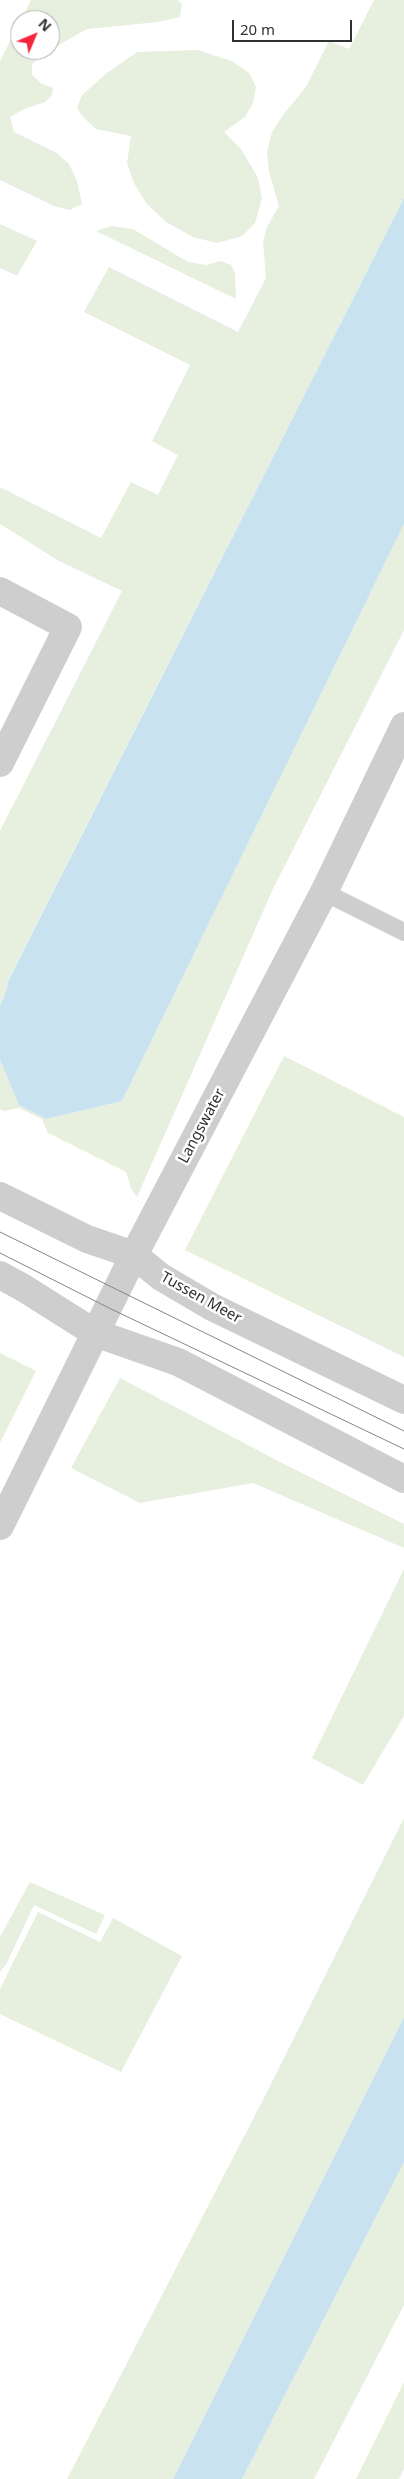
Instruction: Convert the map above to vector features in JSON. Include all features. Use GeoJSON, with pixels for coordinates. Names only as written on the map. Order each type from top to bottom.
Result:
{"type":"FeatureCollection","features":[{"type":"Feature","properties":{"kind":"street"},"geometry":{"type":"LineString","coordinates":[[0,591],[68,627],[0,763]]}},
{"type":"Feature","properties":{"kind":"street","name":"Langswater"},"geometry":{"type":"LineString","coordinates":[[0,1526],[134,1255],[324,892],[404,726]]}},
{"type":"Feature","properties":{"kind":"street","name":"Tussen Meer"},"geometry":{"type":"LineString","coordinates":[[0,1196],[87,1239],[134,1255],[161,1277],[212,1306],[404,1400]]}},
{"type":"Feature","properties":{"kind":"street"},"geometry":{"type":"LineString","coordinates":[[0,1275],[95,1333],[178,1362],[404,1479]]}},
{"type":"Feature","properties":{"kind":"lane"},"geometry":{"type":"LineString","coordinates":[[324,892],[404,932]]}},
{"type":"Feature","properties":{"kind":"green space"},"geometry":{"type":"Polygon","coordinates":[[[31,0],[177,0],[182,4],[180,17],[158,22],[87,29],[60,44],[60,10],[26,10],[31,0]]]}},
{"type":"Feature","properties":{"kind":"green space"},"geometry":{"type":"Polygon","coordinates":[[[374,0],[404,0],[404,198],[8,980],[7,989],[0,1006],[0,831],[122,591],[59,561],[0,524],[0,487],[101,538],[131,482],[158,495],[178,455],[152,441],[190,365],[84,312],[109,267],[238,332],[266,278],[263,242],[267,227],[279,206],[269,172],[267,152],[272,132],[306,87],[329,41],[349,49],[374,0]]]}},
{"type":"Feature","properties":{"kind":"green space"},"geometry":{"type":"Polygon","coordinates":[[[10,41],[10,60],[37,60],[32,64],[32,75],[42,84],[53,88],[52,95],[45,102],[24,109],[10,117],[14,132],[57,153],[69,164],[77,181],[82,204],[70,210],[54,206],[0,180],[0,61],[10,41]]]}},
{"type":"Feature","properties":{"kind":"green space"},"geometry":{"type":"Polygon","coordinates":[[[197,50],[232,61],[249,73],[256,87],[253,103],[245,117],[224,132],[241,149],[258,178],[262,198],[255,223],[242,236],[217,243],[193,237],[166,222],[146,203],[134,183],[127,163],[131,136],[96,129],[83,117],[77,108],[82,95],[107,73],[137,52],[197,50]]]}},
{"type":"Feature","properties":{"kind":"green space"},"geometry":{"type":"Polygon","coordinates":[[[0,224],[37,241],[17,276],[0,268],[0,224]]]}},
{"type":"Feature","properties":{"kind":"green space"},"geometry":{"type":"Polygon","coordinates":[[[112,226],[133,229],[188,262],[206,265],[221,261],[231,265],[235,273],[236,299],[96,231],[112,226]]]}},
{"type":"Feature","properties":{"kind":"green space"},"geometry":{"type":"Polygon","coordinates":[[[404,524],[404,630],[273,889],[137,1197],[131,1188],[126,1172],[48,1133],[42,1119],[19,1108],[4,1111],[0,1109],[0,1060],[19,1105],[46,1119],[122,1101],[404,524]]]}},
{"type":"Feature","properties":{"kind":"green space"},"geometry":{"type":"Polygon","coordinates":[[[284,1056],[404,1117],[404,1357],[185,1250],[284,1056]]]}},
{"type":"Feature","properties":{"kind":"green space"},"geometry":{"type":"Polygon","coordinates":[[[0,1353],[36,1371],[0,1443],[0,1353]]]}},
{"type":"Feature","properties":{"kind":"green space"},"geometry":{"type":"Polygon","coordinates":[[[120,1378],[404,1524],[404,1548],[253,1483],[140,1503],[71,1468],[120,1378]]]}},
{"type":"Feature","properties":{"kind":"green space"},"geometry":{"type":"Polygon","coordinates":[[[404,1569],[404,1716],[363,1785],[312,1758],[404,1569]]]}},
{"type":"Feature","properties":{"kind":"green space"},"geometry":{"type":"Polygon","coordinates":[[[404,1818],[404,2017],[173,2479],[67,2479],[267,2092],[404,1818]]]}},
{"type":"Feature","properties":{"kind":"green space"},"geometry":{"type":"Polygon","coordinates":[[[30,1882],[105,1915],[96,1934],[34,1905],[6,1965],[0,1972],[0,1937],[30,1882]]]}},
{"type":"Feature","properties":{"kind":"green space"},"geometry":{"type":"Polygon","coordinates":[[[38,1912],[100,1942],[113,1918],[182,1956],[121,2072],[0,2014],[0,1989],[38,1912]]]}},
{"type":"Feature","properties":{"kind":"green space"},"geometry":{"type":"Polygon","coordinates":[[[404,2162],[404,2305],[314,2479],[242,2479],[404,2162]]]}},
{"type":"Feature","properties":{"kind":"green space"},"geometry":{"type":"Polygon","coordinates":[[[404,2382],[404,2469],[399,2479],[356,2479],[404,2382]]]}},
{"type":"Feature","properties":{"kind":"water"},"geometry":{"type":"Polygon","coordinates":[[[404,198],[404,524],[122,1101],[46,1119],[19,1105],[0,1060],[0,1006],[8,981],[404,198]]]}},
{"type":"Feature","properties":{"kind":"water"},"geometry":{"type":"Polygon","coordinates":[[[404,2017],[404,2162],[242,2479],[173,2479],[404,2017]]]}},
{"type":"Feature","properties":{"kind":"tram line"},"geometry":{"type":"LineString","coordinates":[[0,1232],[404,1431]]}},
{"type":"Feature","properties":{"kind":"tram line"},"geometry":{"type":"LineString","coordinates":[[0,1253],[109,1308],[404,1449]]}}]}
